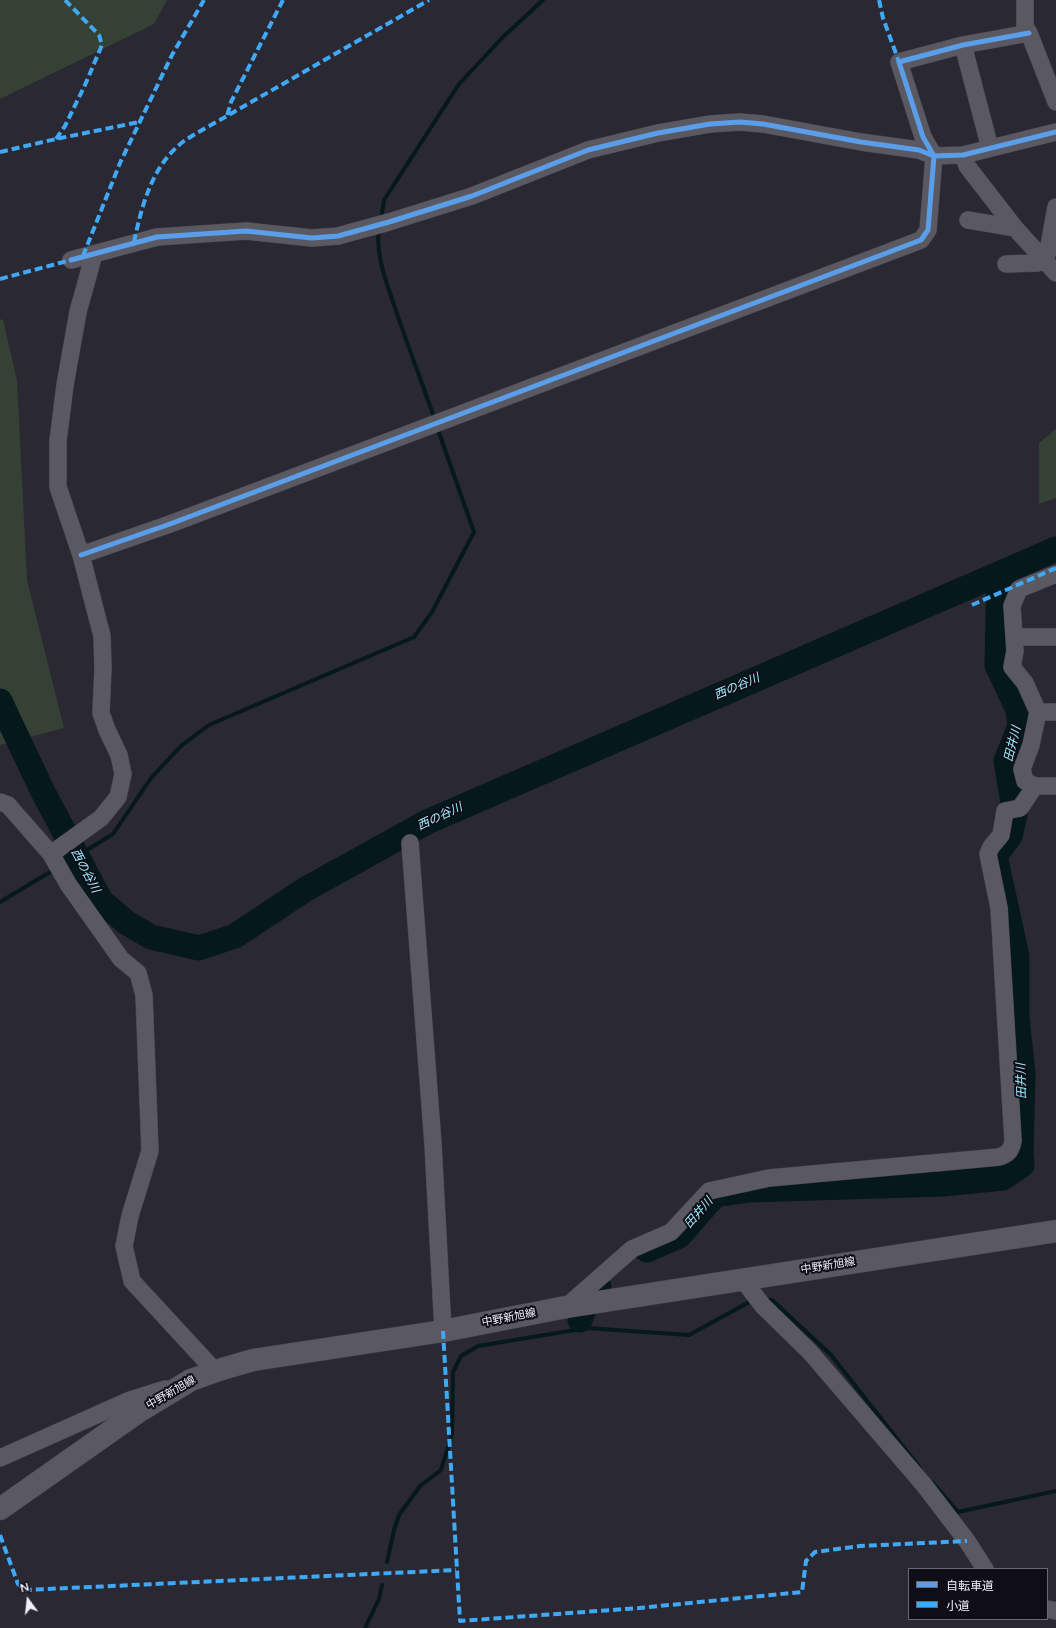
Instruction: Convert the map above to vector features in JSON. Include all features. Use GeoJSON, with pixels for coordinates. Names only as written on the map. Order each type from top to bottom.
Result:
{"type":"FeatureCollection","features":[{"type":"Feature","properties":{"kind":"main road","name":"中野新旭線"},"geometry":{"type":"LineString","coordinates":[[0,1508],[138,1412],[191,1380],[253,1360],[443,1331],[566,1307],[1056,1231]]}},
{"type":"Feature","properties":{"kind":"street"},"geometry":{"type":"LineString","coordinates":[[1025,0],[1025,27],[1029,33],[1056,102]]}},
{"type":"Feature","properties":{"kind":"street"},"geometry":{"type":"LineString","coordinates":[[81,555],[170,524],[921,240],[928,230],[934,156],[923,137],[899,62],[963,45],[1029,33]]}},
{"type":"Feature","properties":{"kind":"street"},"geometry":{"type":"LineString","coordinates":[[963,45],[990,148]]}},
{"type":"Feature","properties":{"kind":"street"},"geometry":{"type":"LineString","coordinates":[[71,260],[158,237],[246,231],[312,238],[338,236],[472,196],[588,150],[658,133],[710,124],[740,122],[763,124],[861,142],[919,150],[934,156],[963,155],[1056,132]]}},
{"type":"Feature","properties":{"kind":"street"},"geometry":{"type":"LineString","coordinates":[[963,155],[967,166],[1015,228],[1056,273]]}},
{"type":"Feature","properties":{"kind":"street"},"geometry":{"type":"LineString","coordinates":[[1045,260],[1056,207]]}},
{"type":"Feature","properties":{"kind":"street"},"geometry":{"type":"LineString","coordinates":[[968,220],[1015,228]]}},
{"type":"Feature","properties":{"kind":"street"},"geometry":{"type":"LineString","coordinates":[[50,854],[101,818],[118,797],[123,774],[119,755],[101,713],[103,668],[102,636],[81,555],[58,487],[58,441],[65,385],[78,312],[94,254]]}},
{"type":"Feature","properties":{"kind":"street"},"geometry":{"type":"LineString","coordinates":[[1006,264],[1037,263],[1045,260]]}},
{"type":"Feature","properties":{"kind":"street"},"geometry":{"type":"LineString","coordinates":[[1056,574],[1019,589],[1012,606],[1015,651],[1012,667],[1024,683],[1038,712],[1031,745],[1022,769],[1025,781],[1035,786],[1056,786]]}},
{"type":"Feature","properties":{"kind":"street"},"geometry":{"type":"LineString","coordinates":[[1014,637],[1056,637]]}},
{"type":"Feature","properties":{"kind":"street"},"geometry":{"type":"LineString","coordinates":[[1038,712],[1056,712]]}},
{"type":"Feature","properties":{"kind":"street"},"geometry":{"type":"LineString","coordinates":[[566,1307],[632,1248],[671,1232],[709,1192],[769,1178],[999,1157],[1007,1154],[1011,1150],[1013,1141],[999,908],[988,854],[991,847],[1001,835],[1005,811],[1020,808],[1035,786]]}},
{"type":"Feature","properties":{"kind":"street"},"geometry":{"type":"LineString","coordinates":[[0,802],[8,805],[50,854],[68,884],[121,959],[138,973],[144,995],[150,1151],[130,1216],[124,1246],[132,1282],[215,1371]]}},
{"type":"Feature","properties":{"kind":"street"},"geometry":{"type":"LineString","coordinates":[[410,843],[433,1144],[443,1331]]}},
{"type":"Feature","properties":{"kind":"street"},"geometry":{"type":"LineString","coordinates":[[743,1280],[763,1306],[810,1352],[913,1473],[967,1541],[984,1568]]}},
{"type":"Feature","properties":{"kind":"street"},"geometry":{"type":"LineString","coordinates":[[0,1458],[130,1400],[191,1380]]}},
{"type":"Feature","properties":{"kind":"green space"},"geometry":{"type":"Polygon","coordinates":[[[0,0],[167,0],[154,24],[0,99],[0,0]]]}},
{"type":"Feature","properties":{"kind":"green space"},"geometry":{"type":"Polygon","coordinates":[[[0,319],[3,320],[17,380],[27,580],[64,728],[0,745],[0,319]]]}},
{"type":"Feature","properties":{"kind":"green space"},"geometry":{"type":"Polygon","coordinates":[[[1056,429],[1056,498],[1039,504],[1039,443],[1056,429]]]}},
{"type":"Feature","properties":{"kind":"waterway"},"geometry":{"type":"LineString","coordinates":[[381,220],[384,200],[459,84],[503,37],[543,0]]}},
{"type":"Feature","properties":{"kind":"waterway"},"geometry":{"type":"LineString","coordinates":[[379,229],[378,239],[380,259],[385,279],[435,420]]}},
{"type":"Feature","properties":{"kind":"waterway"},"geometry":{"type":"LineString","coordinates":[[61,866],[113,834],[151,778],[182,745],[209,725],[414,637],[432,612],[474,532],[437,427]]}},
{"type":"Feature","properties":{"kind":"waterway","name":"西の谷川"},"geometry":{"type":"LineString","coordinates":[[0,701],[43,792],[101,901],[127,923],[151,937],[199,948],[235,936],[306,889],[427,822],[1056,549]]}},
{"type":"Feature","properties":{"kind":"waterway","name":"田井川"},"geometry":{"type":"LineString","coordinates":[[647,1250],[679,1236],[715,1195],[749,1190],[943,1184],[1003,1178],[1022,1165],[1023,1074],[1017,1017],[1017,956],[995,856],[1010,836],[1015,815],[1006,761],[1020,726],[1018,710],[997,665],[999,574]]}},
{"type":"Feature","properties":{"kind":"waterway"},"geometry":{"type":"LineString","coordinates":[[999,590],[1017,582]]}},
{"type":"Feature","properties":{"kind":"waterway"},"geometry":{"type":"LineString","coordinates":[[0,902],[55,869]]}},
{"type":"Feature","properties":{"kind":"waterway","name":"田井川"},"geometry":{"type":"LineString","coordinates":[[580,1320],[588,1298],[599,1287]]}},
{"type":"Feature","properties":{"kind":"waterway"},"geometry":{"type":"LineString","coordinates":[[387,1562],[399,1515],[420,1486],[441,1470],[452,1434],[453,1372],[461,1356],[478,1346],[587,1328],[689,1335],[753,1300]]}},
{"type":"Feature","properties":{"kind":"waterway"},"geometry":{"type":"LineString","coordinates":[[764,1300],[772,1300],[831,1355],[920,1468]]}},
{"type":"Feature","properties":{"kind":"waterway"},"geometry":{"type":"LineString","coordinates":[[932,1482],[958,1512],[1056,1491]]}},
{"type":"Feature","properties":{"kind":"waterway"},"geometry":{"type":"LineString","coordinates":[[365,1628],[379,1599],[382,1585]]}},
{"type":"Feature","properties":{"kind":"marked path"},"geometry":{"type":"LineString","coordinates":[[56,139],[65,126],[102,45],[99,35],[65,0]]}},
{"type":"Feature","properties":{"kind":"marked path"},"geometry":{"type":"LineString","coordinates":[[83,256],[120,163],[172,55],[204,0]]}},
{"type":"Feature","properties":{"kind":"marked path"},"geometry":{"type":"LineString","coordinates":[[283,0],[231,102],[227,116],[429,0]]}},
{"type":"Feature","properties":{"kind":"marked path"},"geometry":{"type":"LineString","coordinates":[[879,0],[883,18],[899,62]]}},
{"type":"Feature","properties":{"kind":"marked path"},"geometry":{"type":"LineString","coordinates":[[134,242],[145,200],[156,174],[164,162],[184,141],[227,116]]}},
{"type":"Feature","properties":{"kind":"marked path"},"geometry":{"type":"LineString","coordinates":[[0,152],[139,122]]}},
{"type":"Feature","properties":{"kind":"marked path"},"geometry":{"type":"LineString","coordinates":[[0,279],[71,260]]}},
{"type":"Feature","properties":{"kind":"marked path"},"geometry":{"type":"LineString","coordinates":[[972,605],[1056,568]]}},
{"type":"Feature","properties":{"kind":"marked path"},"geometry":{"type":"LineString","coordinates":[[443,1331],[460,1621],[639,1608],[802,1592],[806,1561],[815,1552],[860,1546],[967,1541]]}},
{"type":"Feature","properties":{"kind":"marked path"},"geometry":{"type":"LineString","coordinates":[[0,1535],[18,1584],[26,1590],[456,1570]]}},
{"type":"Feature","properties":{"kind":"cycle path"},"geometry":{"type":"LineString","coordinates":[[81,555],[170,524],[921,240],[928,230],[934,156],[923,137],[899,62],[963,45],[1029,33]]}},
{"type":"Feature","properties":{"kind":"cycle path"},"geometry":{"type":"LineString","coordinates":[[71,260],[157,237],[246,231],[312,238],[338,236],[472,196],[588,150],[658,133],[710,124],[740,122],[763,124],[861,142],[919,150],[934,156],[963,155],[1056,132]]}}]}
